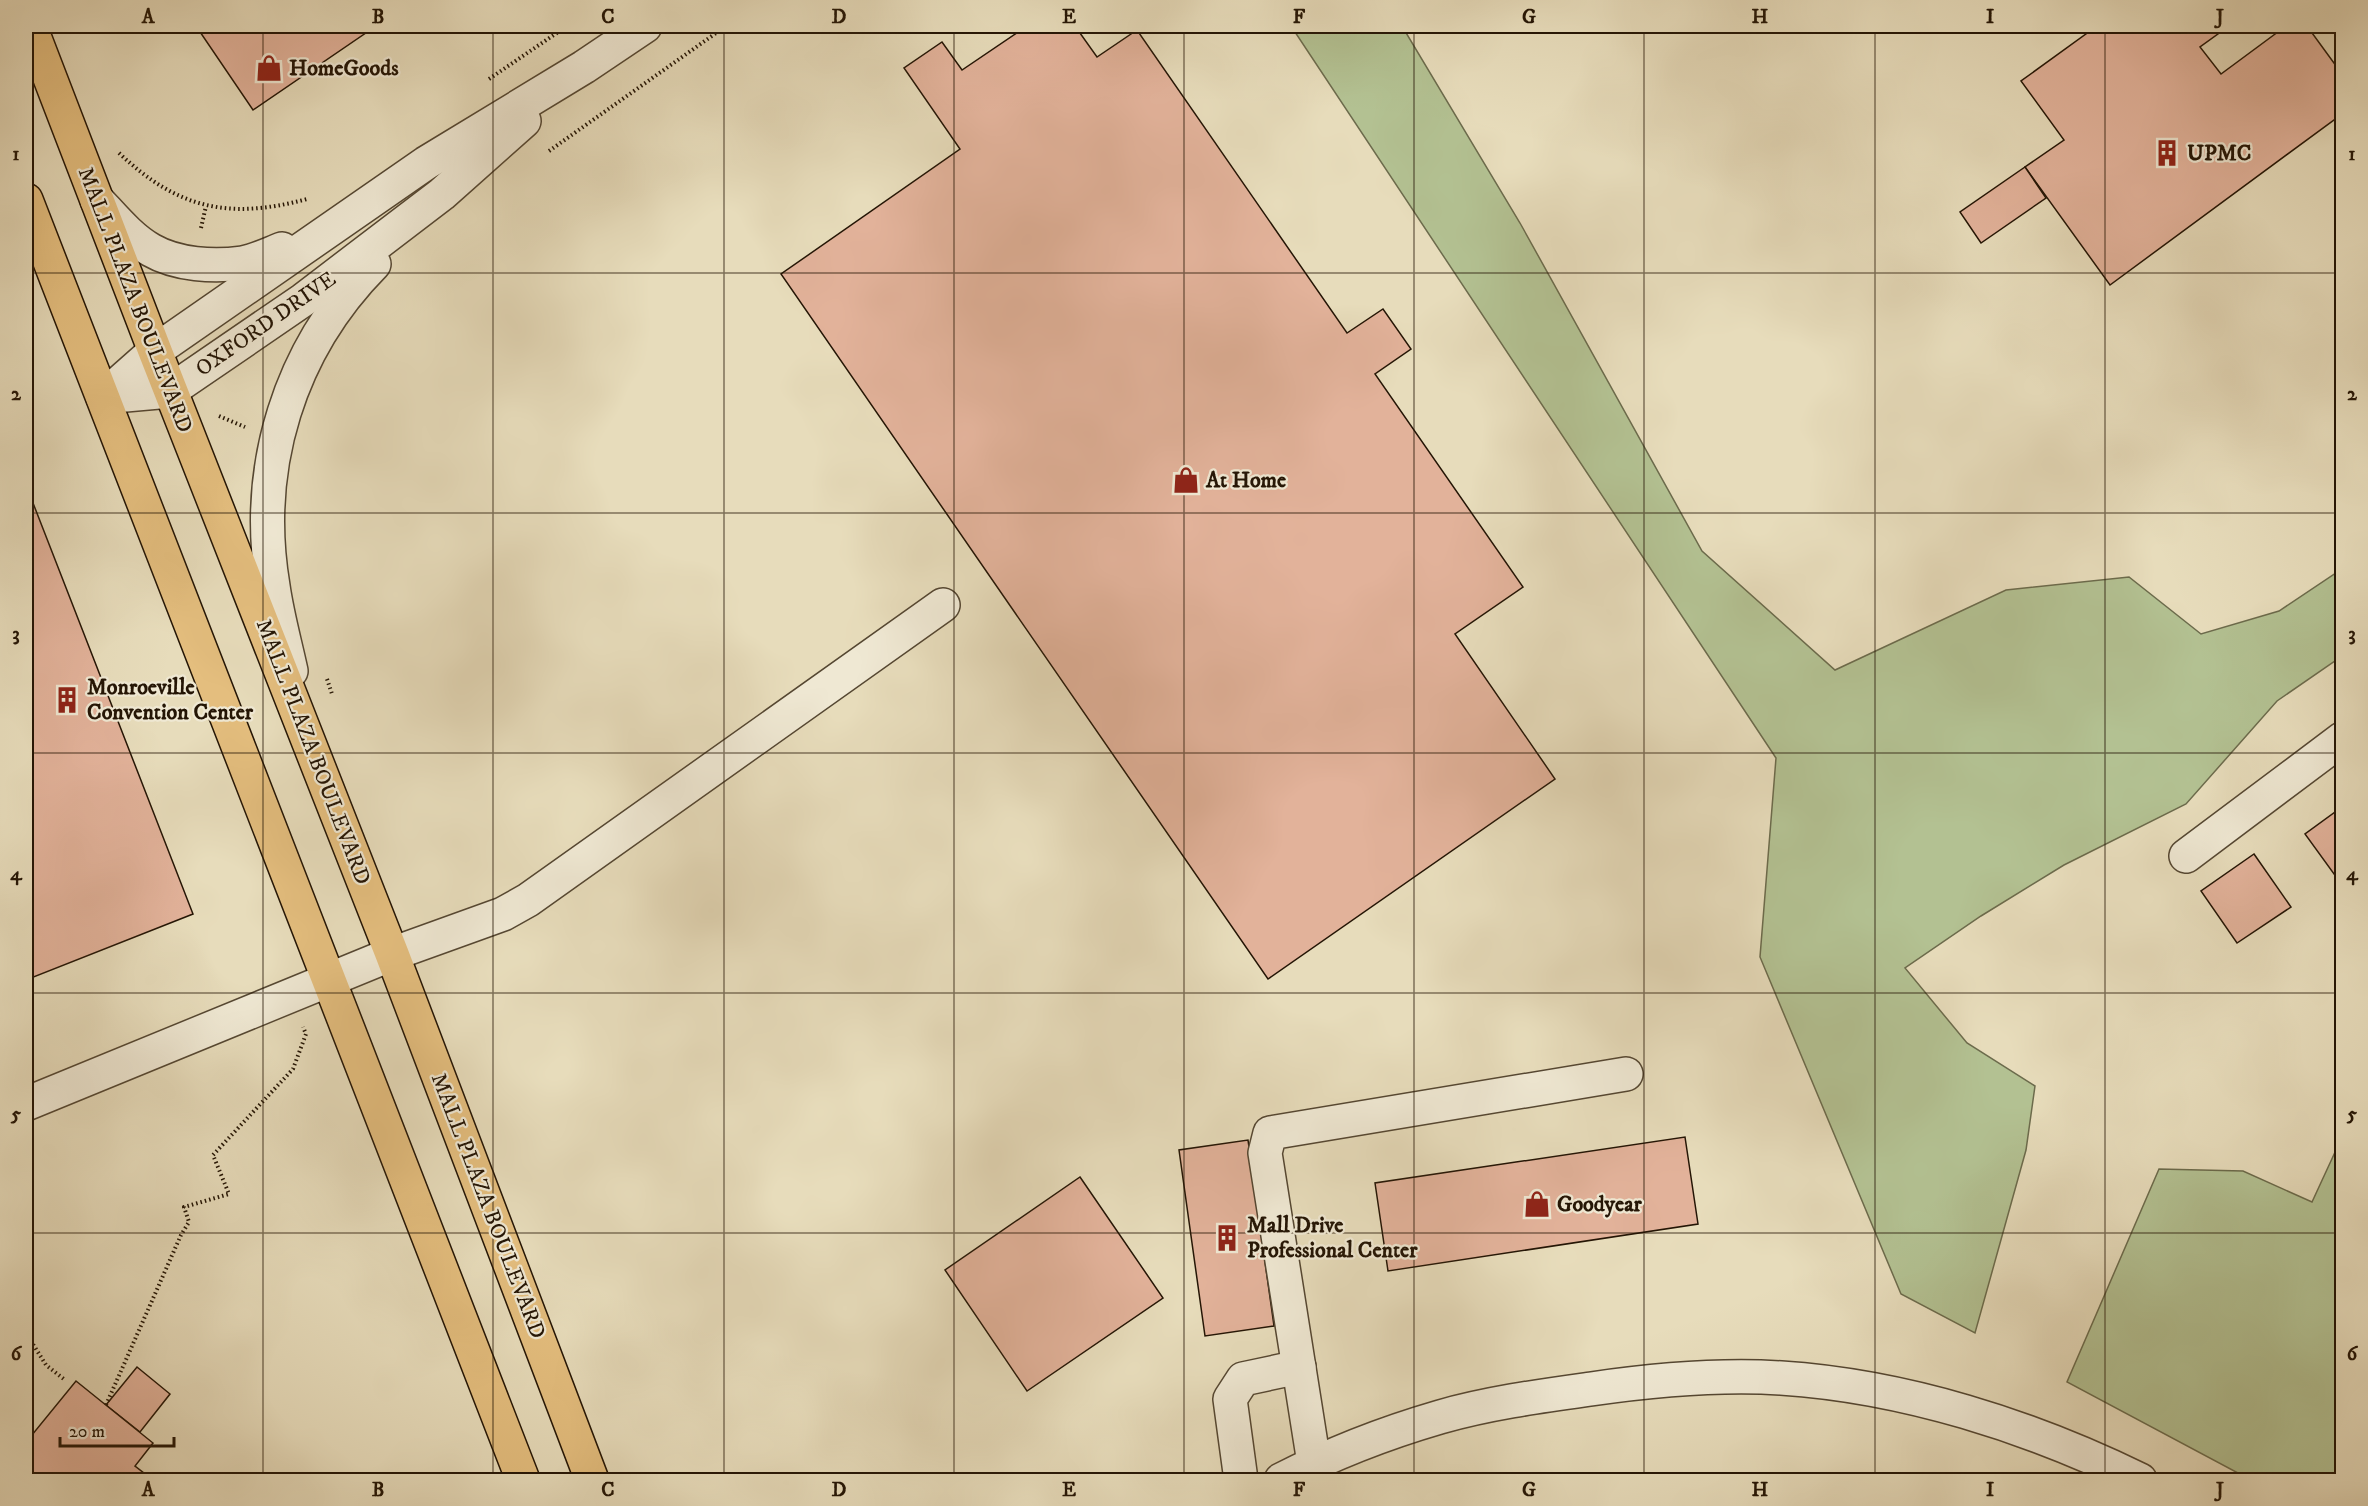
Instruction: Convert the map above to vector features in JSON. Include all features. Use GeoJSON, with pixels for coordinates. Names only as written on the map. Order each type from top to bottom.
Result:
{"type":"FeatureCollection","features":[{"type":"Feature","properties":{"kind":"main road","name":"MALL PLAZA BOULEVARD"},"geometry":{"type":"LineString","coordinates":[[30,26],[170,391],[392,954],[592,1480]]}},
{"type":"Feature","properties":{"kind":"main road"},"geometry":{"type":"LineString","coordinates":[[26,200],[523,1480]]}},
{"type":"Feature","properties":{"kind":"street","name":"OXFORD DRIVE"},"geometry":{"type":"LineString","coordinates":[[103,398],[155,351],[426,163],[584,68],[645,26]]}},
{"type":"Feature","properties":{"kind":"street","name":"OXFORD DRIVE"},"geometry":{"type":"LineString","coordinates":[[103,398],[170,391],[303,300],[442,194],[584,68]]}},
{"type":"Feature","properties":{"kind":"street"},"geometry":{"type":"LineString","coordinates":[[303,725],[272,585],[268,534],[269,488],[282,417],[294,381],[332,314],[358,279],[442,194]]}},
{"type":"Feature","properties":{"kind":"street"},"geometry":{"type":"LineString","coordinates":[[96,198],[128,233],[152,251],[183,262],[213,265],[244,263],[323,234]]}},
{"type":"Feature","properties":{"kind":"street"},"geometry":{"type":"LineString","coordinates":[[26,1104],[329,979],[503,914],[528,900],[943,605]]}},
{"type":"Feature","properties":{"kind":"street"},"geometry":{"type":"LineString","coordinates":[[2186,856],[2343,739]]}},
{"type":"Feature","properties":{"kind":"street"},"geometry":{"type":"LineString","coordinates":[[1314,1463],[1265,1153],[1270,1133],[1626,1074]]}},
{"type":"Feature","properties":{"kind":"street"},"geometry":{"type":"LineString","coordinates":[[1241,1480],[1230,1398],[1243,1379],[1299,1367]]}},
{"type":"Feature","properties":{"kind":"street"},"geometry":{"type":"LineString","coordinates":[[1281,1480],[1314,1463],[1442,1416],[1535,1397],[1630,1383],[1717,1377],[1781,1378],[1925,1401],[1990,1419],[2048,1440],[2140,1480]]}},
{"type":"Feature","properties":{"kind":"path"},"geometry":{"type":"LineString","coordinates":[[479,86],[567,26]]}},
{"type":"Feature","properties":{"kind":"path"},"geometry":{"type":"LineString","coordinates":[[547,152],[726,26]]}},
{"type":"Feature","properties":{"kind":"path"},"geometry":{"type":"LineString","coordinates":[[117,152],[154,181],[180,196],[206,206],[257,209],[310,198]]}},
{"type":"Feature","properties":{"kind":"path"},"geometry":{"type":"LineString","coordinates":[[212,419],[220,416],[254,430]]}},
{"type":"Feature","properties":{"kind":"path"},"geometry":{"type":"LineString","coordinates":[[327,677],[333,697]]}},
{"type":"Feature","properties":{"kind":"path"},"geometry":{"type":"LineString","coordinates":[[106,1405],[181,1235],[189,1222],[184,1207],[229,1194],[213,1155],[293,1070],[306,1034]]}},
{"type":"Feature","properties":{"kind":"path"},"geometry":{"type":"LineString","coordinates":[[26,1333],[46,1365],[65,1380]]}},
{"type":"Feature","properties":{"kind":"green space"},"geometry":{"type":"Polygon","coordinates":[[[1291,26],[1402,26],[1520,223],[1702,551],[1835,670],[2006,590],[2129,577],[2201,634],[2279,611],[2342,569],[2342,656],[2277,701],[2186,804],[2064,865],[1981,916],[1905,968],[1967,1043],[2035,1086],[2026,1150],[1975,1333],[1901,1294],[1760,957],[1776,758],[1291,26]]]}},
{"type":"Feature","properties":{"kind":"green space"},"geometry":{"type":"Polygon","coordinates":[[[2342,1137],[2342,1480],[2251,1480],[2067,1382],[2159,1169],[2243,1171],[2312,1202],[2342,1137]]]}},
{"type":"Feature","properties":{"kind":"building","name":"HomeGoods"},"geometry":{"type":"Polygon","coordinates":[[[196,26],[376,26],[253,110],[196,26]]]}},
{"type":"Feature","properties":{"kind":"building","name":"At Home"},"geometry":{"type":"Polygon","coordinates":[[[1027,26],[1075,26],[1097,57],[1137,30],[1347,333],[1383,309],[1411,349],[1375,374],[1523,587],[1455,634],[1555,779],[1268,979],[781,274],[960,149],[904,68],[942,42],[962,70],[1027,26]]]}},
{"type":"Feature","properties":{"kind":"building","name":"UPMC"},"geometry":{"type":"Polygon","coordinates":[[[2097,26],[2229,26],[2200,47],[2221,74],[2286,26],[2307,26],[2342,74],[2342,114],[2110,285],[2025,167],[2064,140],[2021,81],[2097,26]]]}},
{"type":"Feature","properties":{"kind":"building"},"geometry":{"type":"Polygon","coordinates":[[[2025,167],[2046,198],[1981,243],[1960,212],[2025,167]]]}},
{"type":"Feature","properties":{"kind":"building","name":"Monroeville Convention Center"},"geometry":{"type":"Polygon","coordinates":[[[26,485],[193,914],[26,980],[26,485]]]}},
{"type":"Feature","properties":{"kind":"building"},"geometry":{"type":"Polygon","coordinates":[[[2342,807],[2342,885],[2305,834],[2342,807]]]}},
{"type":"Feature","properties":{"kind":"building"},"geometry":{"type":"Polygon","coordinates":[[[2254,854],[2291,907],[2237,943],[2201,891],[2254,854]]]}},
{"type":"Feature","properties":{"kind":"building","name":"Goodyear"},"geometry":{"type":"Polygon","coordinates":[[[1685,1137],[1698,1224],[1388,1271],[1375,1183],[1685,1137]]]}},
{"type":"Feature","properties":{"kind":"building","name":"Mall Drive Professional Center"},"geometry":{"type":"Polygon","coordinates":[[[1248,1140],[1274,1326],[1205,1336],[1179,1150],[1248,1140]]]}},
{"type":"Feature","properties":{"kind":"building"},"geometry":{"type":"Polygon","coordinates":[[[1080,1177],[1163,1298],[1027,1391],[945,1270],[1080,1177]]]}},
{"type":"Feature","properties":{"kind":"building"},"geometry":{"type":"Polygon","coordinates":[[[137,1367],[170,1394],[140,1432],[106,1405],[137,1367]]]}},
{"type":"Feature","properties":{"kind":"building"},"geometry":{"type":"Polygon","coordinates":[[[76,1381],[153,1443],[135,1466],[153,1480],[26,1480],[26,1430],[32,1435],[76,1381]]]}},
{"type":"Feature","properties":{"kind":"place","name":"HomeGoods"},"geometry":{"type":"Point","coordinates":[269,68]}},
{"type":"Feature","properties":{"kind":"place","name":"UPMC"},"geometry":{"type":"Point","coordinates":[2167,153]}},
{"type":"Feature","properties":{"kind":"place","name":"At Home"},"geometry":{"type":"Point","coordinates":[1186,480]}},
{"type":"Feature","properties":{"kind":"place","name":"Monroeville Convention Center"},"geometry":{"type":"Point","coordinates":[67,700]}},
{"type":"Feature","properties":{"kind":"place","name":"Goodyear"},"geometry":{"type":"Point","coordinates":[1537,1204]}},
{"type":"Feature","properties":{"kind":"place","name":"Mall Drive Professional Center"},"geometry":{"type":"Point","coordinates":[1227,1238]}}]}
